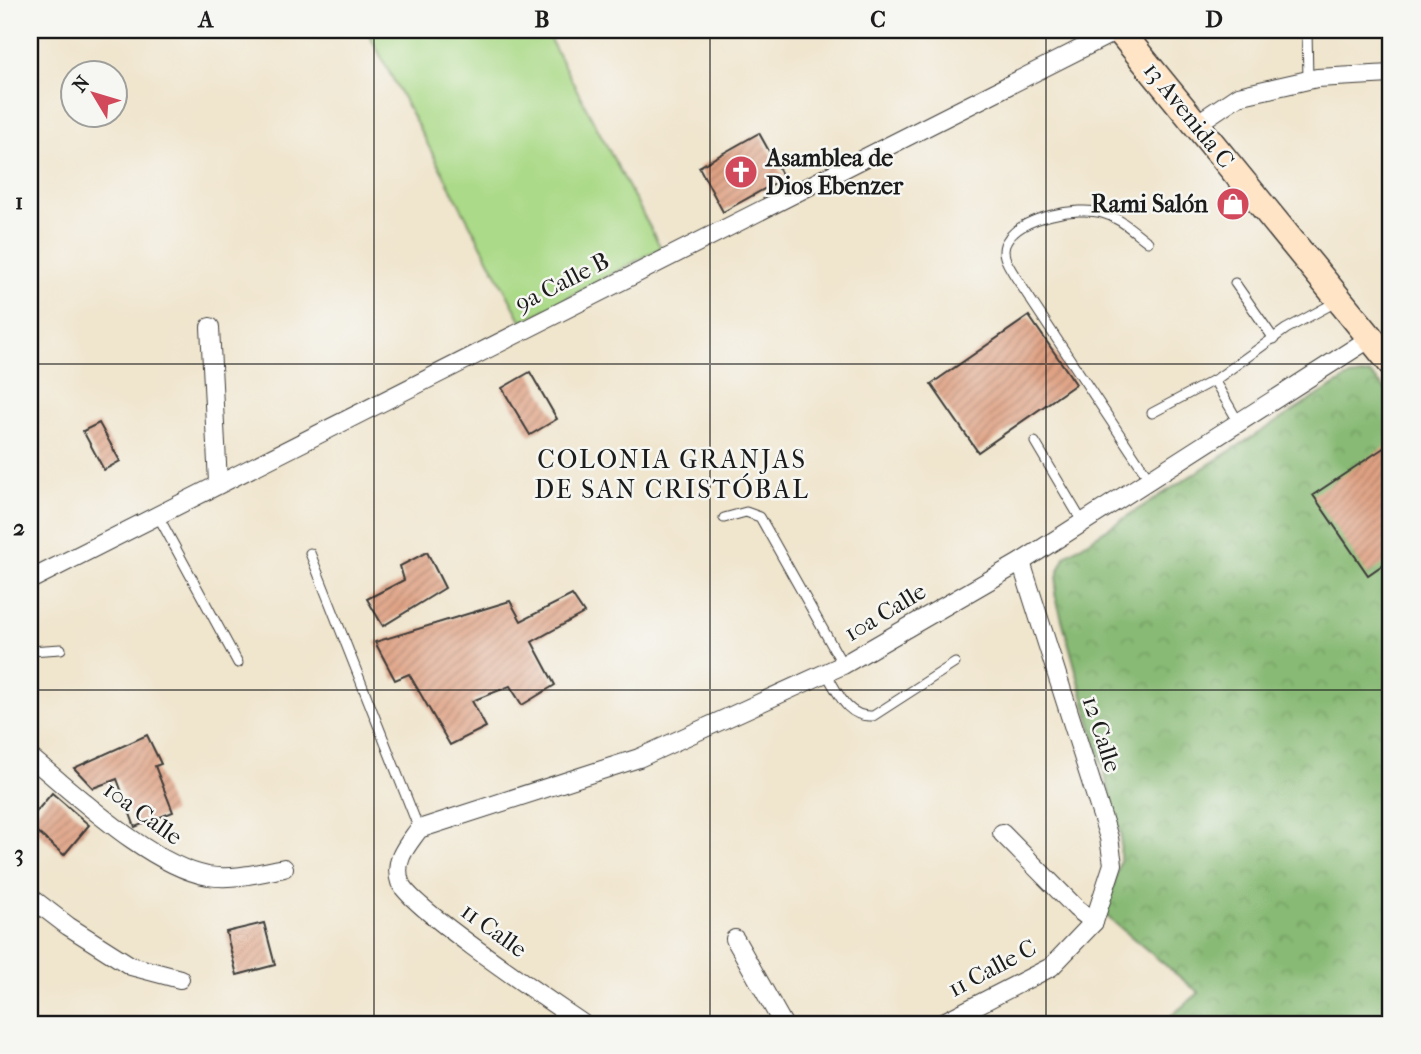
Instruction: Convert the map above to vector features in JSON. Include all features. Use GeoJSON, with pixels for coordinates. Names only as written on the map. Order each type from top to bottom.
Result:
{"type":"FeatureCollection","features":[{"type":"Feature","properties":{"kind":"street","name":"13 Avenida C"},"geometry":{"type":"LineString","coordinates":[[1119,30],[1198,123],[1391,363]]}},
{"type":"Feature","properties":{"kind":"street","name":"9a Calle B"},"geometry":{"type":"LineString","coordinates":[[30,580],[1119,30]]}},
{"type":"Feature","properties":{"kind":"street"},"geometry":{"type":"LineString","coordinates":[[1198,123],[1237,96],[1308,80],[1391,74]]}},
{"type":"Feature","properties":{"kind":"street"},"geometry":{"type":"LineString","coordinates":[[210,327],[218,483]]}},
{"type":"Feature","properties":{"kind":"street","name":"10a Calle"},"geometry":{"type":"LineString","coordinates":[[419,829],[639,758],[843,665],[1021,562],[1370,339]]}},
{"type":"Feature","properties":{"kind":"street","name":"12 Calle"},"geometry":{"type":"LineString","coordinates":[[1021,562],[1109,838],[1112,864],[1094,922]]}},
{"type":"Feature","properties":{"kind":"street","name":"10a Calle"},"geometry":{"type":"LineString","coordinates":[[30,757],[102,816],[176,867],[222,876],[244,877],[284,868]]}},
{"type":"Feature","properties":{"kind":"street","name":"11 Calle"},"geometry":{"type":"LineString","coordinates":[[419,829],[398,860],[400,884],[432,915],[583,1024]]}},
{"type":"Feature","properties":{"kind":"street"},"geometry":{"type":"LineString","coordinates":[[1002,833],[1076,908],[1094,922]]}},
{"type":"Feature","properties":{"kind":"street"},"geometry":{"type":"LineString","coordinates":[[30,897],[68,926],[131,966],[180,979]]}},
{"type":"Feature","properties":{"kind":"street","name":"11 Calle C"},"geometry":{"type":"LineString","coordinates":[[940,1024],[1051,967],[1094,922]]}},
{"type":"Feature","properties":{"kind":"street"},"geometry":{"type":"LineString","coordinates":[[735,939],[783,1024]]}},
{"type":"Feature","properties":{"kind":"lane"},"geometry":{"type":"LineString","coordinates":[[1307,30],[1308,80]]}},
{"type":"Feature","properties":{"kind":"lane"},"geometry":{"type":"LineString","coordinates":[[1148,242],[1118,218],[1098,212],[1063,211],[1046,215],[1017,233],[1007,241],[1004,254],[1015,276],[1150,480]]}},
{"type":"Feature","properties":{"kind":"lane"},"geometry":{"type":"LineString","coordinates":[[1235,284],[1274,339]]}},
{"type":"Feature","properties":{"kind":"lane"},"geometry":{"type":"LineString","coordinates":[[1152,413],[1214,380],[1300,320],[1339,300]]}},
{"type":"Feature","properties":{"kind":"lane"},"geometry":{"type":"LineString","coordinates":[[1214,380],[1238,423]]}},
{"type":"Feature","properties":{"kind":"lane"},"geometry":{"type":"LineString","coordinates":[[1035,442],[1083,523]]}},
{"type":"Feature","properties":{"kind":"lane"},"geometry":{"type":"LineString","coordinates":[[724,518],[746,512],[760,517],[843,665]]}},
{"type":"Feature","properties":{"kind":"lane"},"geometry":{"type":"LineString","coordinates":[[157,514],[238,663]]}},
{"type":"Feature","properties":{"kind":"lane"},"geometry":{"type":"LineString","coordinates":[[310,553],[419,829]]}},
{"type":"Feature","properties":{"kind":"lane"},"geometry":{"type":"LineString","coordinates":[[30,650],[61,649]]}},
{"type":"Feature","properties":{"kind":"lane"},"geometry":{"type":"LineString","coordinates":[[826,673],[850,711],[862,717],[873,716],[955,663]]}},
{"type":"Feature","properties":{"kind":"green space"},"geometry":{"type":"Polygon","coordinates":[[[381,30],[545,30],[661,248],[522,322],[370,36],[381,30]]]}},
{"type":"Feature","properties":{"kind":"green space"},"geometry":{"type":"Polygon","coordinates":[[[1370,374],[1391,395],[1391,1024],[1161,1024],[1199,993],[1105,915],[1120,861],[1121,834],[1055,594],[1058,573],[1066,555],[1325,391],[1349,377],[1370,374]]]}},
{"type":"Feature","properties":{"kind":"building","name":"Asamblea de Dios Ebenzer"},"geometry":{"type":"Polygon","coordinates":[[[759,133],[784,178],[723,212],[699,167],[759,133]]]}},
{"type":"Feature","properties":{"kind":"building"},"geometry":{"type":"Polygon","coordinates":[[[1029,316],[1076,384],[978,452],[931,384],[1029,316]]]}},
{"type":"Feature","properties":{"kind":"building"},"geometry":{"type":"Polygon","coordinates":[[[530,372],[557,419],[530,435],[502,388],[530,372]]]}},
{"type":"Feature","properties":{"kind":"building"},"geometry":{"type":"Polygon","coordinates":[[[99,423],[120,461],[104,470],[83,431],[99,423]]]}},
{"type":"Feature","properties":{"kind":"building"},"geometry":{"type":"Polygon","coordinates":[[[1391,443],[1391,559],[1368,575],[1313,495],[1391,443]]]}},
{"type":"Feature","properties":{"kind":"building"},"geometry":{"type":"Polygon","coordinates":[[[427,552],[445,588],[383,626],[367,599],[404,580],[400,566],[427,552]]]}},
{"type":"Feature","properties":{"kind":"building"},"geometry":{"type":"Polygon","coordinates":[[[572,595],[584,613],[532,642],[555,685],[522,705],[510,686],[472,701],[486,727],[450,745],[409,674],[395,680],[375,642],[510,601],[521,621],[572,595]]]}},
{"type":"Feature","properties":{"kind":"building"},"geometry":{"type":"Polygon","coordinates":[[[147,735],[161,764],[155,766],[173,812],[135,827],[117,779],[93,788],[74,768],[147,735]]]}},
{"type":"Feature","properties":{"kind":"building"},"geometry":{"type":"Polygon","coordinates":[[[52,793],[89,825],[64,855],[30,826],[30,819],[52,793]]]}},
{"type":"Feature","properties":{"kind":"building"},"geometry":{"type":"Polygon","coordinates":[[[264,923],[275,965],[237,975],[226,932],[264,923]]]}},
{"type":"Feature","properties":{"kind":"place","name":"Asamblea de Dios Ebenzer"},"geometry":{"type":"Point","coordinates":[741,172]}},
{"type":"Feature","properties":{"kind":"place","name":"Rami Salón"},"geometry":{"type":"Point","coordinates":[1233,204]}},
{"type":"Feature","properties":{"kind":"district","name":"COLONIA GRANJAS DE SAN CRISTÓBAL"},"geometry":{"type":"Point","coordinates":[672,474]}}]}
